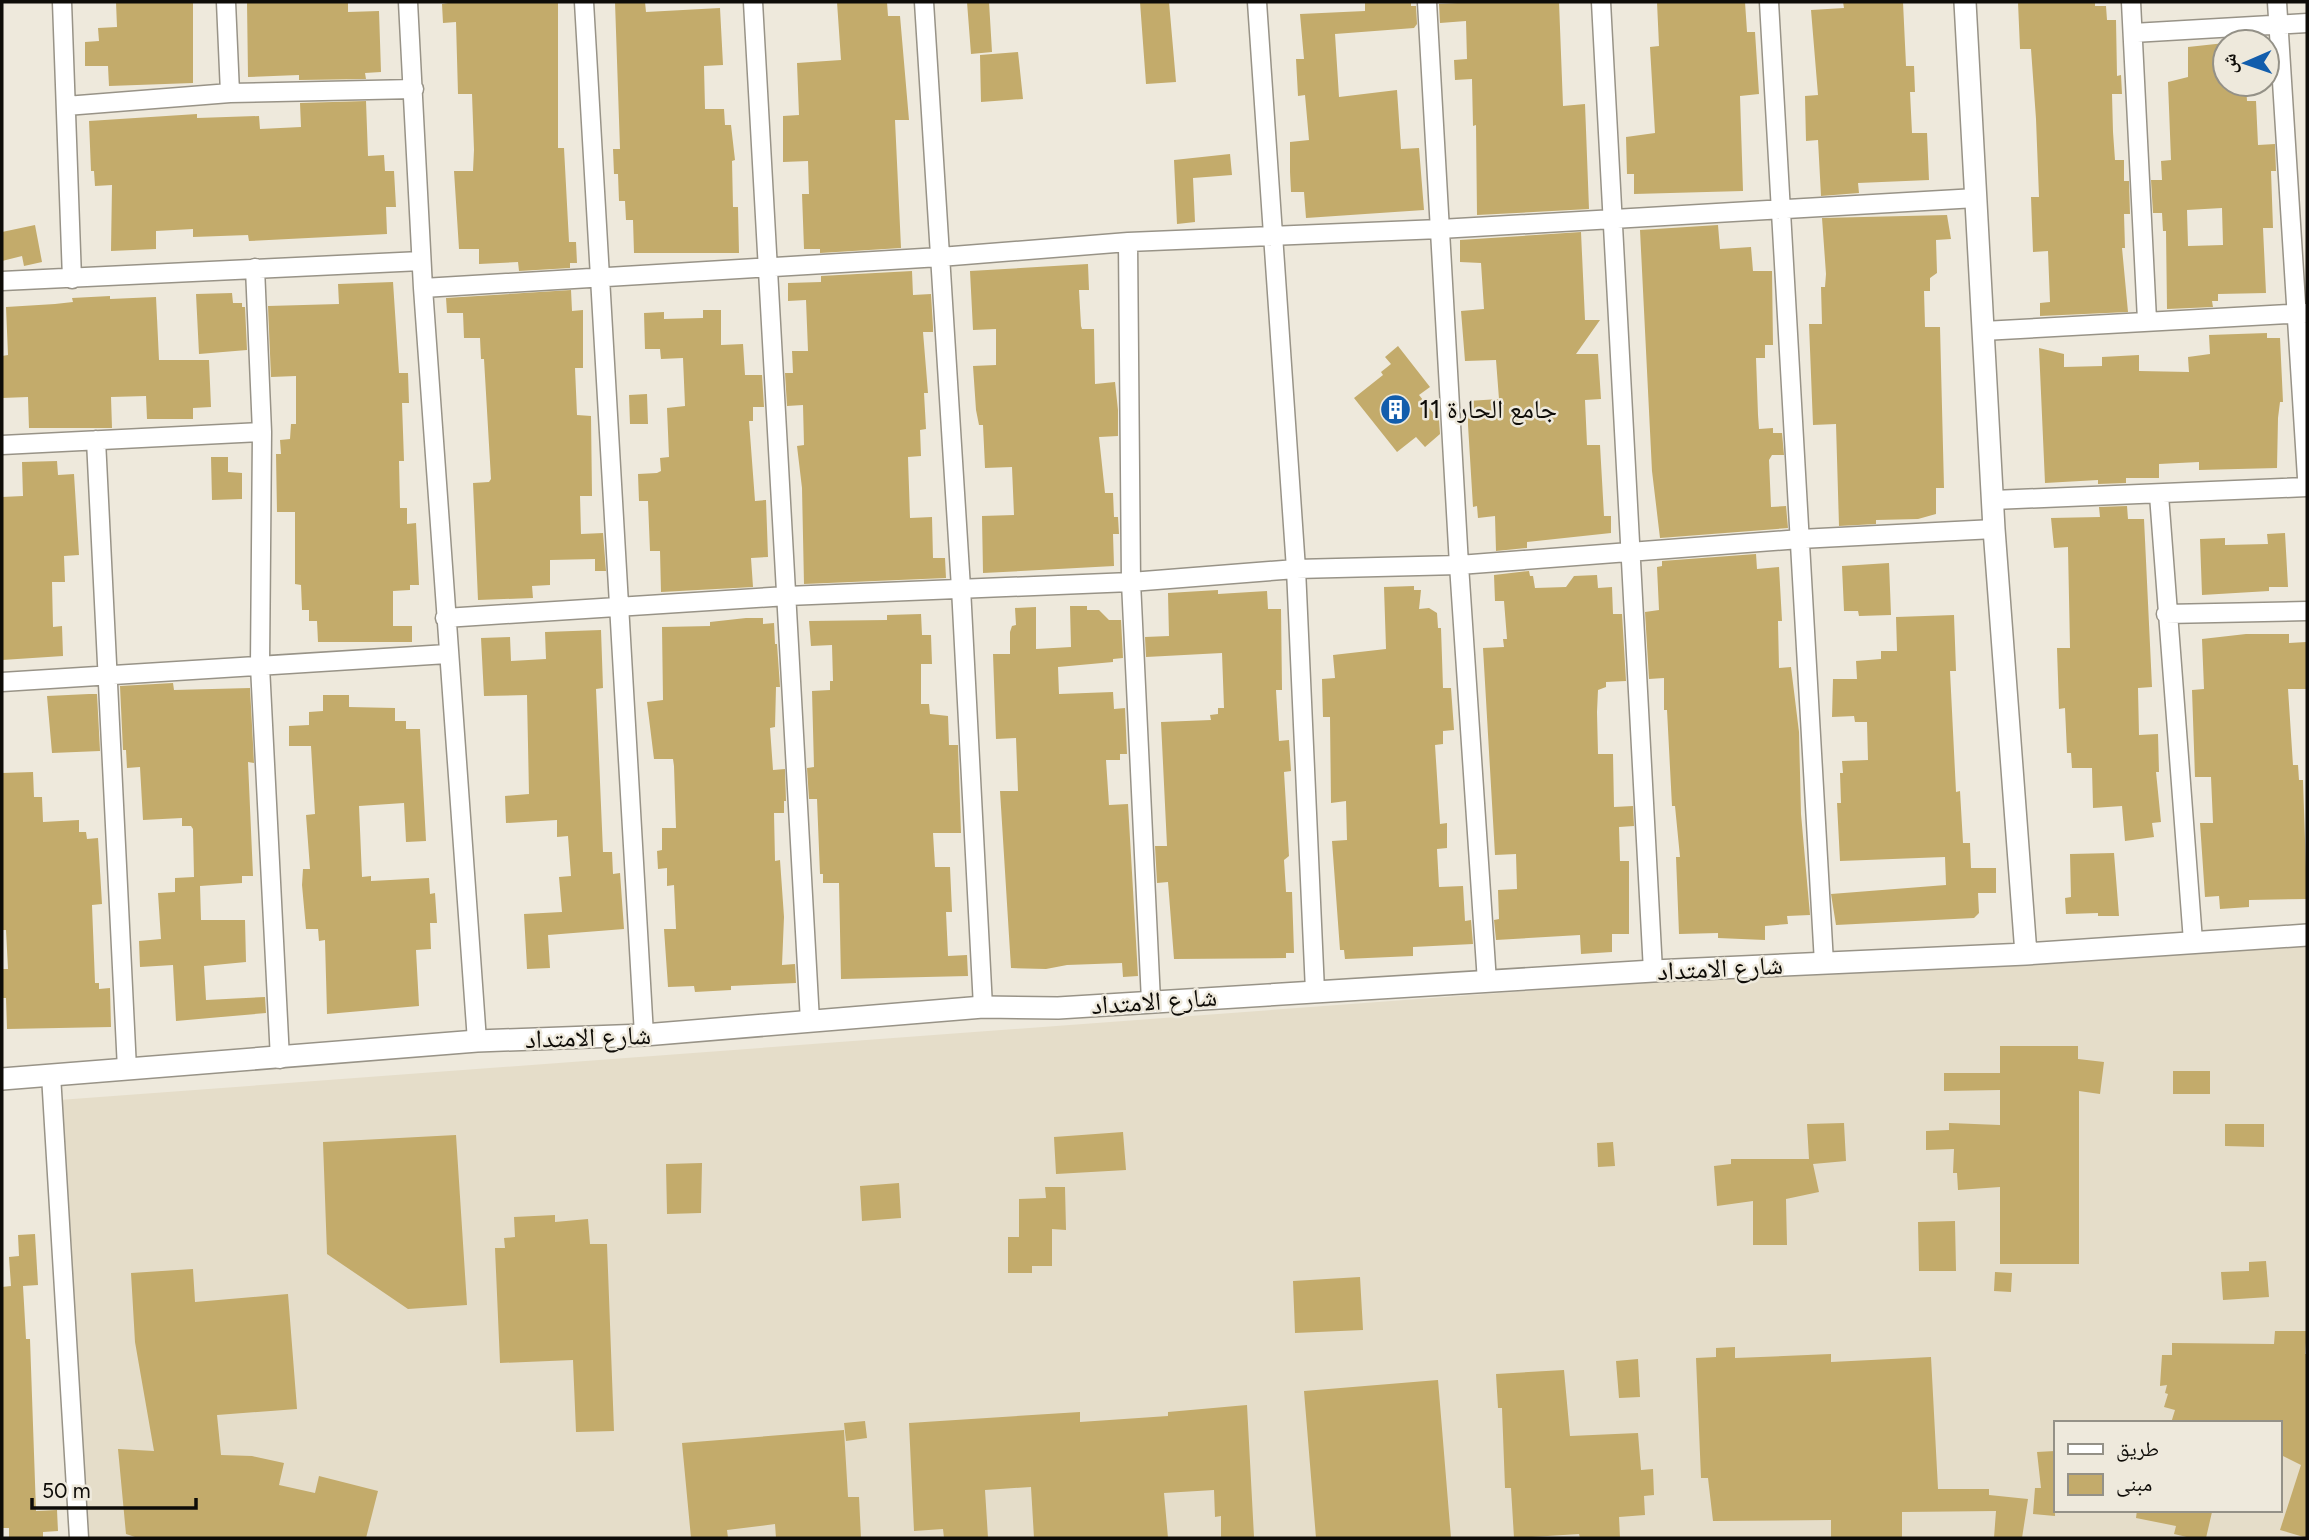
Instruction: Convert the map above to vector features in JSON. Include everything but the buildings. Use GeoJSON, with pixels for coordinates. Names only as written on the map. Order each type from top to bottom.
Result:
{"type":"FeatureCollection","features":[{"type":"Feature","properties":{"kind":"street"},"geometry":{"type":"LineString","coordinates":[[62,2],[72,279]]}},
{"type":"Feature","properties":{"kind":"street"},"geometry":{"type":"LineString","coordinates":[[226,2],[230,93]]}},
{"type":"Feature","properties":{"kind":"street"},"geometry":{"type":"LineString","coordinates":[[408,2],[421,261],[447,654],[477,1041]]}},
{"type":"Feature","properties":{"kind":"street"},"geometry":{"type":"LineString","coordinates":[[584,2],[622,607],[644,1035]]}},
{"type":"Feature","properties":{"kind":"street"},"geometry":{"type":"LineString","coordinates":[[753,2],[810,1021]]}},
{"type":"Feature","properties":{"kind":"street"},"geometry":{"type":"LineString","coordinates":[[923,2],[961,588],[983,1007]]}},
{"type":"Feature","properties":{"kind":"street"},"geometry":{"type":"LineString","coordinates":[[1257,2],[1296,569],[1315,991]]}},
{"type":"Feature","properties":{"kind":"street"},"geometry":{"type":"LineString","coordinates":[[1427,2],[1459,565],[1487,982]]}},
{"type":"Feature","properties":{"kind":"street"},"geometry":{"type":"LineString","coordinates":[[1601,2],[1653,971]]}},
{"type":"Feature","properties":{"kind":"street"},"geometry":{"type":"LineString","coordinates":[[1769,2],[1824,963]]}},
{"type":"Feature","properties":{"kind":"street"},"geometry":{"type":"LineString","coordinates":[[1965,2],[1994,529],[2026,954]]}},
{"type":"Feature","properties":{"kind":"street"},"geometry":{"type":"LineString","coordinates":[[2131,2],[2147,320]]}},
{"type":"Feature","properties":{"kind":"street"},"geometry":{"type":"LineString","coordinates":[[2277,2],[2302,313],[2307,478]]}},
{"type":"Feature","properties":{"kind":"street"},"geometry":{"type":"LineString","coordinates":[[2133,33],[2307,23]]}},
{"type":"Feature","properties":{"kind":"street"},"geometry":{"type":"LineString","coordinates":[[66,106],[230,93],[414,89]]}},
{"type":"Feature","properties":{"kind":"street"},"geometry":{"type":"LineString","coordinates":[[423,288],[940,257],[1128,242],[1440,229],[1976,198]]}},
{"type":"Feature","properties":{"kind":"street"},"geometry":{"type":"LineString","coordinates":[[1128,242],[1131,582],[1152,1000]]}},
{"type":"Feature","properties":{"kind":"street"},"geometry":{"type":"LineString","coordinates":[[2,281],[421,261]]}},
{"type":"Feature","properties":{"kind":"street"},"geometry":{"type":"LineString","coordinates":[[255,268],[262,432],[260,666],[280,1059]]}},
{"type":"Feature","properties":{"kind":"street"},"geometry":{"type":"LineString","coordinates":[[1983,331],[2302,313]]}},
{"type":"Feature","properties":{"kind":"street"},"geometry":{"type":"LineString","coordinates":[[2,444],[262,432]]}},
{"type":"Feature","properties":{"kind":"street"},"geometry":{"type":"LineString","coordinates":[[96,440],[127,1069]]}},
{"type":"Feature","properties":{"kind":"street"},"geometry":{"type":"LineString","coordinates":[[1993,500],[2307,487]]}},
{"type":"Feature","properties":{"kind":"street"},"geometry":{"type":"LineString","coordinates":[[2159,495],[2193,941]]}},
{"type":"Feature","properties":{"kind":"street"},"geometry":{"type":"LineString","coordinates":[[445,618],[788,596],[1131,582],[1296,569],[1459,565],[1800,539],[1994,529]]}},
{"type":"Feature","properties":{"kind":"street"},"geometry":{"type":"LineString","coordinates":[[2166,614],[2307,611]]}},
{"type":"Feature","properties":{"kind":"street"},"geometry":{"type":"LineString","coordinates":[[2,682],[447,654]]}},
{"type":"Feature","properties":{"kind":"street","name":"شارع الامتداد"},"geometry":{"type":"LineString","coordinates":[[2,1079],[280,1059],[477,1041],[644,1035],[983,1007],[1058,1008],[1152,1000],[1653,971],[2026,954],[2307,935]]}},
{"type":"Feature","properties":{"kind":"street"},"geometry":{"type":"LineString","coordinates":[[51,1076],[79,1538]]}},
{"type":"Feature","properties":{"kind":"shaded area"},"geometry":{"type":"Polygon","coordinates":[[[2307,942],[2307,1538],[88,1538],[59,1100],[2026,954],[2307,942]]]}},
{"type":"Feature","properties":{"kind":"place","name":"جامع الحارة 11"},"geometry":{"type":"Point","coordinates":[1396,409]}}]}
